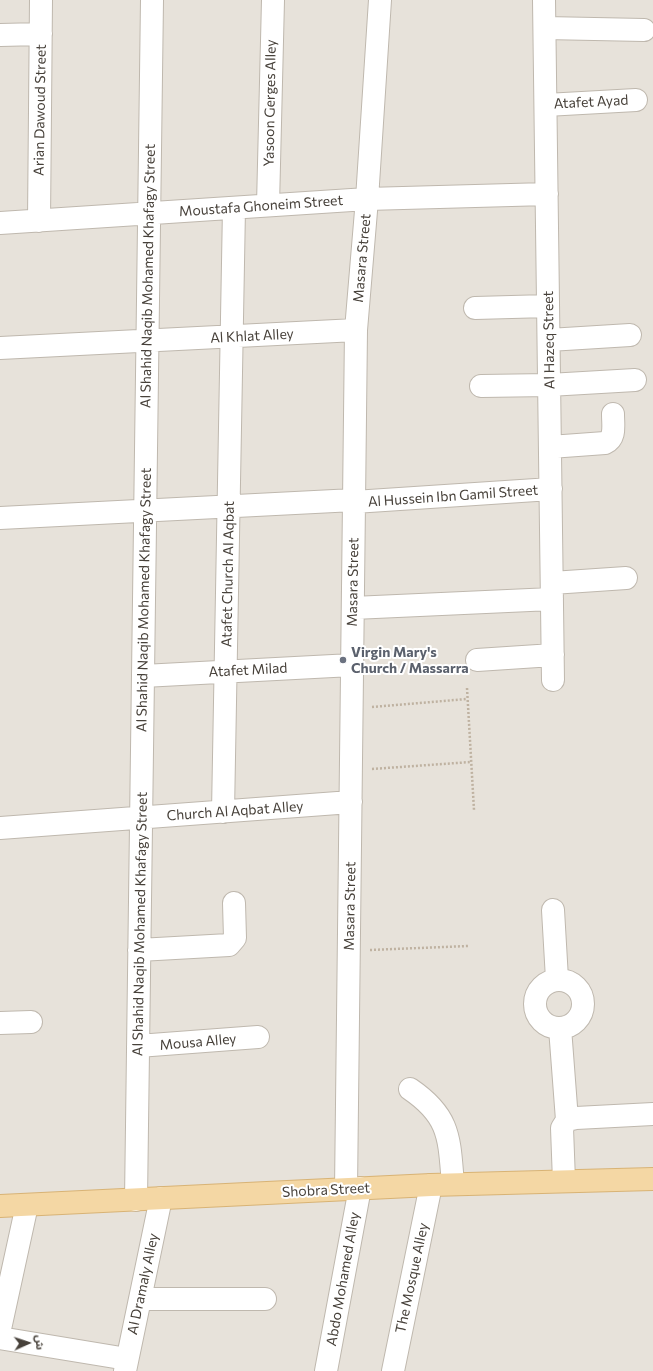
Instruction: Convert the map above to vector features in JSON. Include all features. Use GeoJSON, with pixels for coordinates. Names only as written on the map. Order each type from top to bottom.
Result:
{"type":"FeatureCollection","features":[{"type":"Feature","properties":{"kind":"main road","name":"Shobra Street"},"geometry":{"type":"LineString","coordinates":[[0,1206],[431,1184],[653,1179]]}},
{"type":"Feature","properties":{"kind":"street","name":"Arian Dawoud Street"},"geometry":{"type":"LineString","coordinates":[[39,221],[41,0]]}},
{"type":"Feature","properties":{"kind":"street","name":"Al Shahid Naqib Mohamed Khafagy Street"},"geometry":{"type":"LineString","coordinates":[[136,1200],[152,0]]}},
{"type":"Feature","properties":{"kind":"street","name":"Yasoon Gerges Alley"},"geometry":{"type":"LineString","coordinates":[[268,206],[273,0]]}},
{"type":"Feature","properties":{"kind":"street","name":"Masara Street"},"geometry":{"type":"LineString","coordinates":[[353,1188],[349,951],[356,330],[367,199],[380,0]]}},
{"type":"Feature","properties":{"kind":"street","name":"Al Hazeq Street"},"geometry":{"type":"LineString","coordinates":[[544,0],[553,680]]}},
{"type":"Feature","properties":{"kind":"street"},"geometry":{"type":"LineString","coordinates":[[545,28],[644,30]]}},
{"type":"Feature","properties":{"kind":"street"},"geometry":{"type":"LineString","coordinates":[[0,35],[41,34]]}},
{"type":"Feature","properties":{"kind":"street","name":"Atafet Ayad"},"geometry":{"type":"LineString","coordinates":[[546,105],[636,100]]}},
{"type":"Feature","properties":{"kind":"street","name":"Moustafa Ghoneim Street"},"geometry":{"type":"LineString","coordinates":[[0,223],[367,199],[547,194]]}},
{"type":"Feature","properties":{"kind":"street","name":"Atafet Church Al Aqbat"},"geometry":{"type":"LineString","coordinates":[[223,812],[234,208]]}},
{"type":"Feature","properties":{"kind":"street"},"geometry":{"type":"LineString","coordinates":[[475,308],[548,306]]}},
{"type":"Feature","properties":{"kind":"street","name":"Al Khlat Alley"},"geometry":{"type":"LineString","coordinates":[[0,348],[356,330]]}},
{"type":"Feature","properties":{"kind":"street"},"geometry":{"type":"LineString","coordinates":[[549,340],[630,335]]}},
{"type":"Feature","properties":{"kind":"street"},"geometry":{"type":"LineString","coordinates":[[481,386],[549,385],[635,380]]}},
{"type":"Feature","properties":{"kind":"street"},"geometry":{"type":"LineString","coordinates":[[550,447],[605,443],[613,436],[613,414]]}},
{"type":"Feature","properties":{"kind":"street","name":"Al Hussein Ibn Gamil Street"},"geometry":{"type":"LineString","coordinates":[[0,518],[354,501],[551,489]]}},
{"type":"Feature","properties":{"kind":"street"},"geometry":{"type":"LineString","coordinates":[[353,608],[552,591],[626,578]]}},
{"type":"Feature","properties":{"kind":"street"},"geometry":{"type":"LineString","coordinates":[[477,660],[553,655]]}},
{"type":"Feature","properties":{"kind":"street"},"geometry":{"type":"LineString","coordinates":[[351,797],[344,788],[340,778],[339,685],[344,676],[352,668]]}},
{"type":"Feature","properties":{"kind":"street","name":"Atafet Milad"},"geometry":{"type":"LineString","coordinates":[[143,676],[352,668]]}},
{"type":"Feature","properties":{"kind":"street","name":"Church Al Aqbat Alley"},"geometry":{"type":"LineString","coordinates":[[0,828],[223,812],[351,797]]}},
{"type":"Feature","properties":{"kind":"street"},"geometry":{"type":"LineString","coordinates":[[139,950],[229,945],[234,938],[234,903]]}},
{"type":"Feature","properties":{"kind":"street"},"geometry":{"type":"LineString","coordinates":[[553,910],[557,979]]}},
{"type":"Feature","properties":{"kind":"street"},"geometry":{"type":"LineString","coordinates":[[557,979],[564,980],[577,988],[583,1002],[579,1016],[574,1022],[560,1028],[546,1024],[536,1013],[534,1005],[535,998],[543,985],[557,979]]}},
{"type":"Feature","properties":{"kind":"street"},"geometry":{"type":"LineString","coordinates":[[0,1023],[31,1022]]}},
{"type":"Feature","properties":{"kind":"street"},"geometry":{"type":"LineString","coordinates":[[560,1028],[567,1120],[562,1128],[564,1181]]}},
{"type":"Feature","properties":{"kind":"street","name":"Mousa Alley"},"geometry":{"type":"LineString","coordinates":[[138,1046],[258,1037]]}},
{"type":"Feature","properties":{"kind":"street"},"geometry":{"type":"LineString","coordinates":[[410,1089],[423,1098],[442,1122],[449,1136],[453,1184]]}},
{"type":"Feature","properties":{"kind":"street"},"geometry":{"type":"LineString","coordinates":[[567,1120],[576,1118],[653,1114]]}},
{"type":"Feature","properties":{"kind":"street","name":"The Mosque Alley"},"geometry":{"type":"LineString","coordinates":[[393,1371],[431,1184]]}},
{"type":"Feature","properties":{"kind":"street","name":"Abdo Mohamed Alley"},"geometry":{"type":"LineString","coordinates":[[326,1371],[353,1188]]}},
{"type":"Feature","properties":{"kind":"street","name":"Al Dramaly Alley"},"geometry":{"type":"LineString","coordinates":[[126,1365],[161,1198]]}},
{"type":"Feature","properties":{"kind":"street"},"geometry":{"type":"LineString","coordinates":[[0,1329],[28,1205]]}},
{"type":"Feature","properties":{"kind":"street"},"geometry":{"type":"LineString","coordinates":[[140,1299],[265,1299]]}},
{"type":"Feature","properties":{"kind":"street"},"geometry":{"type":"LineString","coordinates":[[0,1338],[126,1365]]}},
{"type":"Feature","properties":{"kind":"path"},"geometry":{"type":"LineString","coordinates":[[467,688],[474,810]]}},
{"type":"Feature","properties":{"kind":"path"},"geometry":{"type":"LineString","coordinates":[[352,708],[467,699]]}},
{"type":"Feature","properties":{"kind":"path"},"geometry":{"type":"LineString","coordinates":[[351,770],[471,762]]}},
{"type":"Feature","properties":{"kind":"path"},"geometry":{"type":"LineString","coordinates":[[349,951],[468,946]]}},
{"type":"Feature","properties":{"kind":"shaded area"},"geometry":{"type":"Polygon","coordinates":[[[0,0],[653,0],[653,1371],[0,1371],[0,0]]]}},
{"type":"Feature","properties":{"kind":"place","name":"Virgin Mary's Church / Massarra"},"geometry":{"type":"Point","coordinates":[343,660]}}]}
